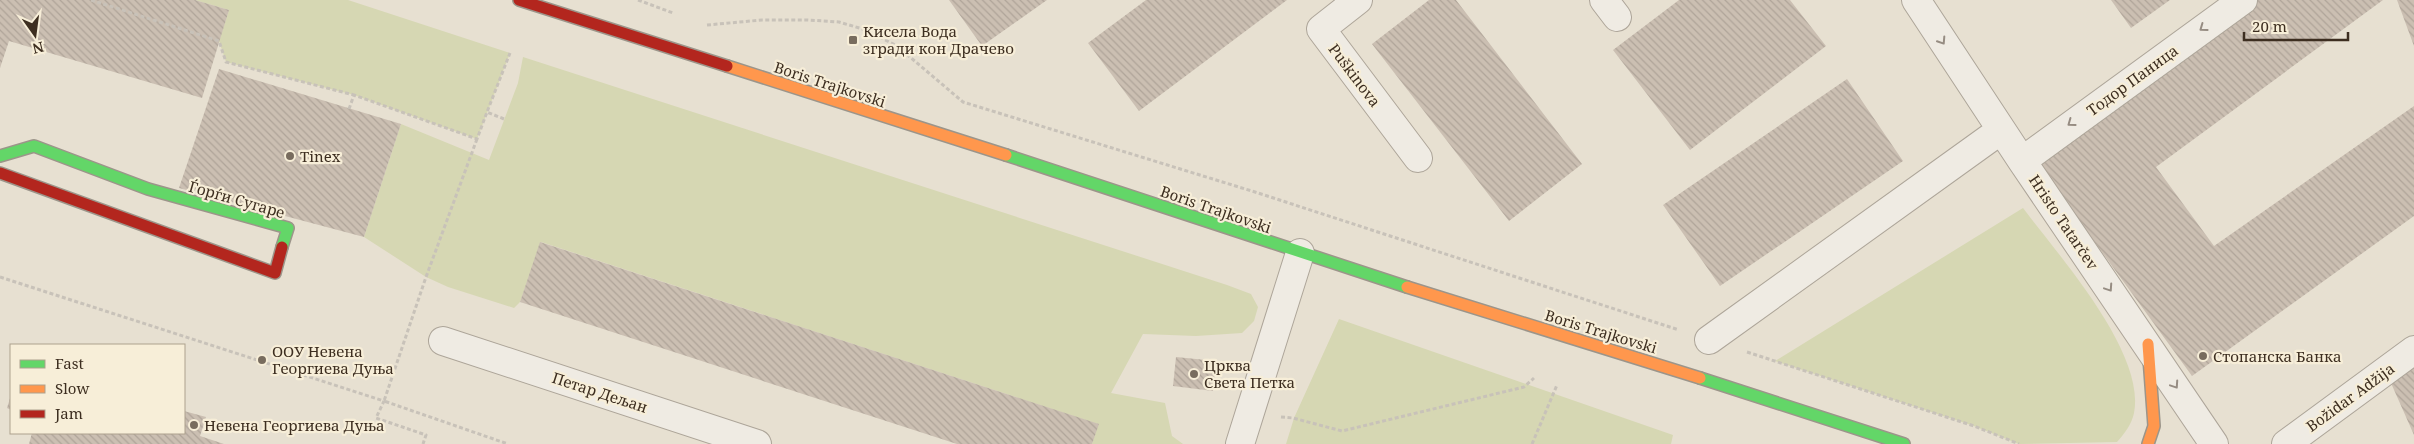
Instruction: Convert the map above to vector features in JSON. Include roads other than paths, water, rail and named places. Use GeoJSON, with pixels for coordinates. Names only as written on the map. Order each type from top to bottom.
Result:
{"type":"FeatureCollection","features":[{"type":"Feature","properties":{"kind":"street","name":"Boris Trajkovski"},"geometry":{"type":"LineString","coordinates":[[519,0],[1063,173],[1300,253],[1904,444]]}},
{"type":"Feature","properties":{"kind":"street","name":"Puškinova"},"geometry":{"type":"LineString","coordinates":[[1358,0],[1320,29],[1418,158]]}},
{"type":"Feature","properties":{"kind":"street","name":"Hristo Tatarčev"},"geometry":{"type":"LineString","coordinates":[[1916,0],[2001,130],[2148,344],[2214,444]]}},
{"type":"Feature","properties":{"kind":"street","name":"Тодор Паница"},"geometry":{"type":"LineString","coordinates":[[2022,161],[2243,0]]}},
{"type":"Feature","properties":{"kind":"street"},"geometry":{"type":"LineString","coordinates":[[1709,340],[2001,130]]}},
{"type":"Feature","properties":{"kind":"street","name":"Ѓорѓи Сугаре"},"geometry":{"type":"LineString","coordinates":[[0,156],[34,146],[148,189],[288,228],[275,273],[0,173]]}},
{"type":"Feature","properties":{"kind":"street"},"geometry":{"type":"LineString","coordinates":[[1240,444],[1300,253]]}},
{"type":"Feature","properties":{"kind":"street","name":"Петар Дељан"},"geometry":{"type":"LineString","coordinates":[[443,341],[757,444]]}},
{"type":"Feature","properties":{"kind":"street"},"geometry":{"type":"LineString","coordinates":[[2148,344],[2154,426],[2148,444]]}},
{"type":"Feature","properties":{"kind":"street","name":"Božidar Adžija"},"geometry":{"type":"LineString","coordinates":[[2286,444],[2414,350]]}},
{"type":"Feature","properties":{"kind":"place","name":"Кисела Вода згради кон Драчево"},"geometry":{"type":"Point","coordinates":[853,40]}},
{"type":"Feature","properties":{"kind":"place","name":"Tinex"},"geometry":{"type":"Point","coordinates":[290,156]}},
{"type":"Feature","properties":{"kind":"place","name":"Стопанска Банка"},"geometry":{"type":"Point","coordinates":[2203,356]}},
{"type":"Feature","properties":{"kind":"place","name":"ООУ Невена Георгиева Дуња"},"geometry":{"type":"Point","coordinates":[262,360]}},
{"type":"Feature","properties":{"kind":"place","name":"Црква Света Петка"},"geometry":{"type":"Point","coordinates":[1194,374]}},
{"type":"Feature","properties":{"kind":"place","name":"Невена Георгиева Дуња"},"geometry":{"type":"Point","coordinates":[194,425]}}]}
